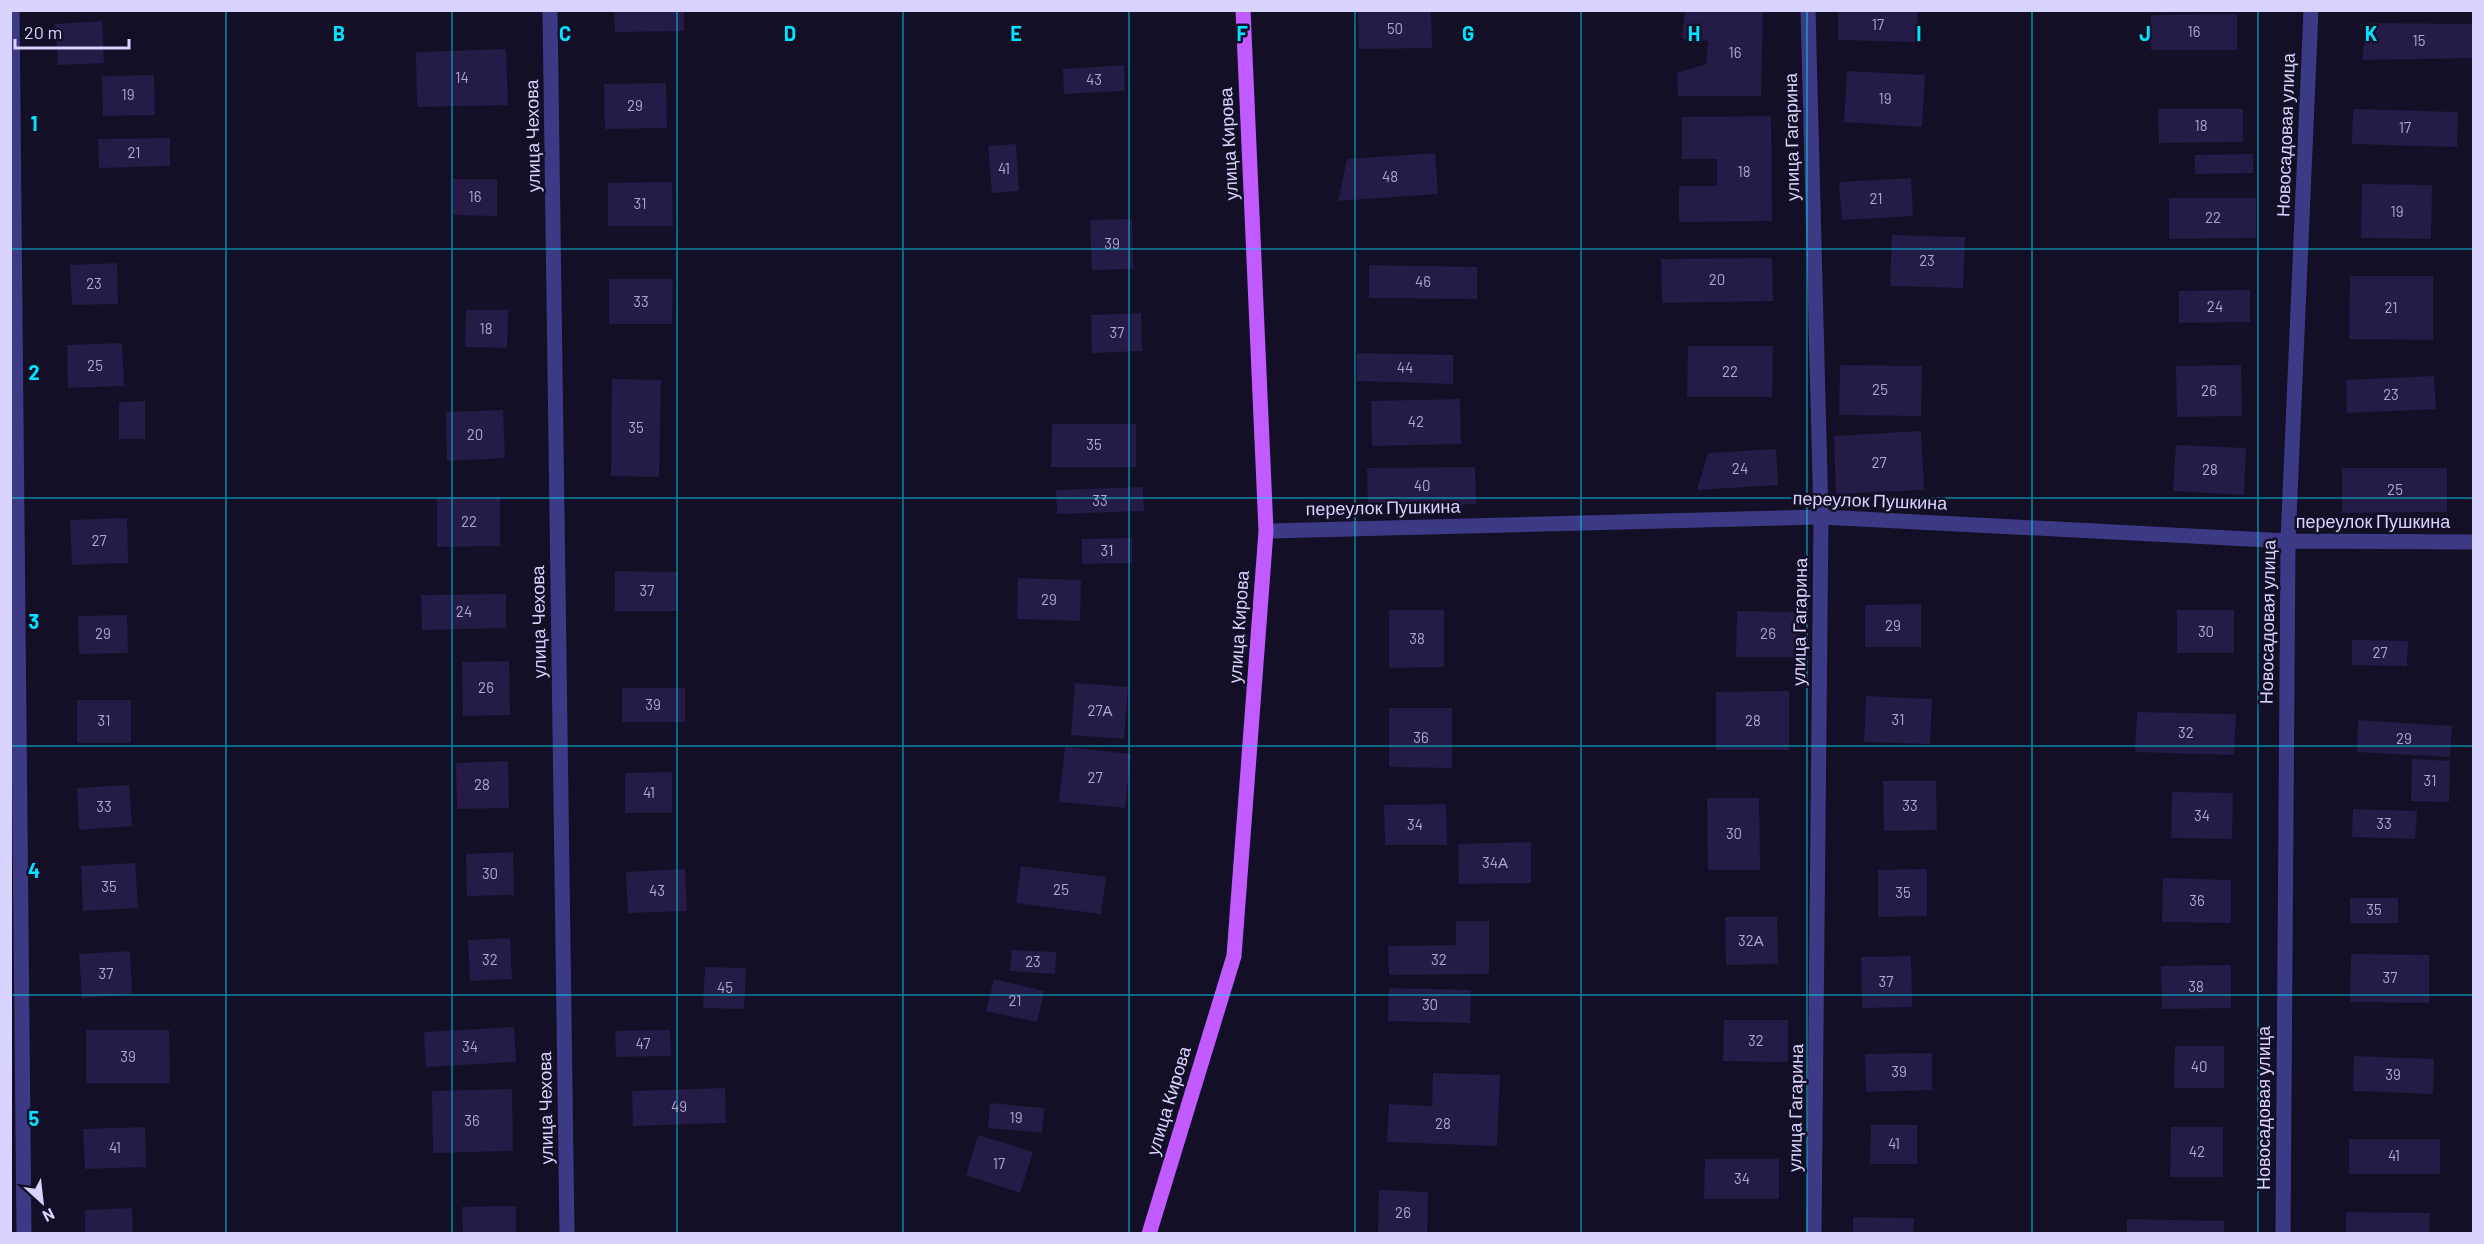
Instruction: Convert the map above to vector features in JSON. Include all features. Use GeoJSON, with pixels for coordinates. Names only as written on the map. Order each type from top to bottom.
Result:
{"type":"FeatureCollection","features":[{"type":"Feature","properties":{"kind":"main road","name":"улица Кирова"},"geometry":{"type":"LineString","coordinates":[[1149,1233],[1234,956],[1266,531],[1243,10]]}},
{"type":"Feature","properties":{"kind":"street"},"geometry":{"type":"LineString","coordinates":[[12,10],[24,1233]]}},
{"type":"Feature","properties":{"kind":"street","name":"улица Чехова"},"geometry":{"type":"LineString","coordinates":[[550,10],[567,1233]]}},
{"type":"Feature","properties":{"kind":"street","name":"улица Гагарина"},"geometry":{"type":"LineString","coordinates":[[1808,10],[1821,517],[1814,1233]]}},
{"type":"Feature","properties":{"kind":"street","name":"Новосадовая улица"},"geometry":{"type":"LineString","coordinates":[[2283,1233],[2288,541],[2311,10]]}},
{"type":"Feature","properties":{"kind":"street","name":"переулок Пушкина"},"geometry":{"type":"LineString","coordinates":[[1266,531],[1821,517],[2288,541],[2474,542]]}},
{"type":"Feature","properties":{"kind":"building"},"geometry":{"type":"Polygon","coordinates":[[[614,10],[684,10],[684,31],[615,32],[614,10]]]}},
{"type":"Feature","properties":{"kind":"building"},"geometry":{"type":"Polygon","coordinates":[[[1358,10],[1431,10],[1432,48],[1359,49],[1358,10]]]}},
{"type":"Feature","properties":{"kind":"building"},"geometry":{"type":"Polygon","coordinates":[[[1685,10],[1763,10],[1761,96],[1678,96],[1677,73],[1706,64],[1708,41],[1682,39],[1685,10]]]}},
{"type":"Feature","properties":{"kind":"building"},"geometry":{"type":"Polygon","coordinates":[[[1838,10],[1918,10],[1917,42],[1838,40],[1838,10]]]}},
{"type":"Feature","properties":{"kind":"building"},"geometry":{"type":"Polygon","coordinates":[[[2237,14],[2237,50],[2151,50],[2151,15],[2237,14]]]}},
{"type":"Feature","properties":{"kind":"building"},"geometry":{"type":"Polygon","coordinates":[[[102,21],[104,63],[58,65],[55,24],[102,21]]]}},
{"type":"Feature","properties":{"kind":"building"},"geometry":{"type":"Polygon","coordinates":[[[2367,23],[2474,24],[2474,58],[2362,60],[2367,23]]]}},
{"type":"Feature","properties":{"kind":"building"},"geometry":{"type":"Polygon","coordinates":[[[506,49],[508,105],[417,107],[416,52],[506,49]]]}},
{"type":"Feature","properties":{"kind":"building"},"geometry":{"type":"Polygon","coordinates":[[[1124,65],[1125,91],[1064,94],[1063,69],[1124,65]]]}},
{"type":"Feature","properties":{"kind":"building"},"geometry":{"type":"Polygon","coordinates":[[[1847,71],[1925,75],[1922,127],[1844,122],[1847,71]]]}},
{"type":"Feature","properties":{"kind":"building"},"geometry":{"type":"Polygon","coordinates":[[[154,75],[155,115],[103,116],[102,76],[154,75]]]}},
{"type":"Feature","properties":{"kind":"building"},"geometry":{"type":"Polygon","coordinates":[[[666,83],[667,128],[605,129],[604,84],[666,83]]]}},
{"type":"Feature","properties":{"kind":"building"},"geometry":{"type":"Polygon","coordinates":[[[2158,109],[2243,109],[2243,142],[2159,143],[2158,109]]]}},
{"type":"Feature","properties":{"kind":"building"},"geometry":{"type":"Polygon","coordinates":[[[2353,109],[2458,112],[2457,147],[2352,144],[2353,109]]]}},
{"type":"Feature","properties":{"kind":"building"},"geometry":{"type":"Polygon","coordinates":[[[1771,116],[1772,221],[1679,222],[1679,186],[1717,186],[1717,159],[1682,159],[1682,117],[1771,116]]]}},
{"type":"Feature","properties":{"kind":"building"},"geometry":{"type":"Polygon","coordinates":[[[170,138],[170,166],[99,168],[98,139],[170,138]]]}},
{"type":"Feature","properties":{"kind":"building"},"geometry":{"type":"Polygon","coordinates":[[[1016,144],[1019,191],[992,193],[988,146],[1016,144]]]}},
{"type":"Feature","properties":{"kind":"building"},"geometry":{"type":"Polygon","coordinates":[[[1435,153],[1438,194],[1338,201],[1347,159],[1435,153]]]}},
{"type":"Feature","properties":{"kind":"building"},"geometry":{"type":"Polygon","coordinates":[[[2253,154],[2253,173],[2195,174],[2195,155],[2253,154]]]}},
{"type":"Feature","properties":{"kind":"building"},"geometry":{"type":"Polygon","coordinates":[[[1911,178],[1913,216],[1842,220],[1839,182],[1911,178]]]}},
{"type":"Feature","properties":{"kind":"building"},"geometry":{"type":"Polygon","coordinates":[[[453,179],[497,179],[497,216],[453,215],[453,179]]]}},
{"type":"Feature","properties":{"kind":"building"},"geometry":{"type":"Polygon","coordinates":[[[672,182],[673,226],[608,226],[608,183],[672,182]]]}},
{"type":"Feature","properties":{"kind":"building"},"geometry":{"type":"Polygon","coordinates":[[[2362,184],[2432,185],[2431,239],[2361,238],[2362,184]]]}},
{"type":"Feature","properties":{"kind":"building"},"geometry":{"type":"Polygon","coordinates":[[[2169,198],[2256,198],[2256,238],[2169,239],[2169,198]]]}},
{"type":"Feature","properties":{"kind":"building"},"geometry":{"type":"Polygon","coordinates":[[[1132,219],[1133,269],[1092,270],[1090,220],[1132,219]]]}},
{"type":"Feature","properties":{"kind":"building"},"geometry":{"type":"Polygon","coordinates":[[[1892,235],[1965,237],[1963,288],[1890,286],[1892,235]]]}},
{"type":"Feature","properties":{"kind":"building"},"geometry":{"type":"Polygon","coordinates":[[[1772,258],[1773,301],[1662,303],[1661,259],[1772,258]]]}},
{"type":"Feature","properties":{"kind":"building"},"geometry":{"type":"Polygon","coordinates":[[[117,263],[118,304],[72,305],[70,265],[117,263]]]}},
{"type":"Feature","properties":{"kind":"building"},"geometry":{"type":"Polygon","coordinates":[[[1369,265],[1477,267],[1477,299],[1369,298],[1369,265]]]}},
{"type":"Feature","properties":{"kind":"building"},"geometry":{"type":"Polygon","coordinates":[[[2350,276],[2433,276],[2433,340],[2349,339],[2350,276]]]}},
{"type":"Feature","properties":{"kind":"building"},"geometry":{"type":"Polygon","coordinates":[[[609,279],[673,279],[672,324],[609,324],[609,279]]]}},
{"type":"Feature","properties":{"kind":"building"},"geometry":{"type":"Polygon","coordinates":[[[2250,290],[2250,322],[2179,323],[2179,291],[2250,290]]]}},
{"type":"Feature","properties":{"kind":"building"},"geometry":{"type":"Polygon","coordinates":[[[466,310],[508,310],[507,348],[465,347],[466,310]]]}},
{"type":"Feature","properties":{"kind":"building"},"geometry":{"type":"Polygon","coordinates":[[[1141,313],[1142,351],[1092,353],[1091,315],[1141,313]]]}},
{"type":"Feature","properties":{"kind":"building"},"geometry":{"type":"Polygon","coordinates":[[[122,343],[124,386],[68,388],[67,345],[122,343]]]}},
{"type":"Feature","properties":{"kind":"building"},"geometry":{"type":"Polygon","coordinates":[[[1688,346],[1773,346],[1772,397],[1687,397],[1688,346]]]}},
{"type":"Feature","properties":{"kind":"building"},"geometry":{"type":"Polygon","coordinates":[[[1357,353],[1453,355],[1453,384],[1357,381],[1357,353]]]}},
{"type":"Feature","properties":{"kind":"building"},"geometry":{"type":"Polygon","coordinates":[[[1840,365],[1922,366],[1921,416],[1839,415],[1840,365]]]}},
{"type":"Feature","properties":{"kind":"building"},"geometry":{"type":"Polygon","coordinates":[[[2241,365],[2242,416],[2177,417],[2176,366],[2241,365]]]}},
{"type":"Feature","properties":{"kind":"building"},"geometry":{"type":"Polygon","coordinates":[[[2434,376],[2436,409],[2347,413],[2346,380],[2434,376]]]}},
{"type":"Feature","properties":{"kind":"building"},"geometry":{"type":"Polygon","coordinates":[[[612,379],[661,380],[659,477],[611,476],[612,379]]]}},
{"type":"Feature","properties":{"kind":"building"},"geometry":{"type":"Polygon","coordinates":[[[1460,399],[1461,444],[1372,446],[1371,401],[1460,399]]]}},
{"type":"Feature","properties":{"kind":"building"},"geometry":{"type":"Polygon","coordinates":[[[145,401],[145,439],[119,439],[119,402],[145,401]]]}},
{"type":"Feature","properties":{"kind":"building"},"geometry":{"type":"Polygon","coordinates":[[[503,410],[505,458],[447,461],[446,412],[503,410]]]}},
{"type":"Feature","properties":{"kind":"building"},"geometry":{"type":"Polygon","coordinates":[[[1052,424],[1136,424],[1136,467],[1051,467],[1052,424]]]}},
{"type":"Feature","properties":{"kind":"building"},"geometry":{"type":"Polygon","coordinates":[[[1921,431],[1924,490],[1836,494],[1834,436],[1921,431]]]}},
{"type":"Feature","properties":{"kind":"building"},"geometry":{"type":"Polygon","coordinates":[[[2176,445],[2246,448],[2244,495],[2173,491],[2176,445]]]}},
{"type":"Feature","properties":{"kind":"building"},"geometry":{"type":"Polygon","coordinates":[[[1776,449],[1778,485],[1697,490],[1708,453],[1776,449]]]}},
{"type":"Feature","properties":{"kind":"building"},"geometry":{"type":"Polygon","coordinates":[[[1475,467],[1476,504],[1368,506],[1367,468],[1475,467]]]}},
{"type":"Feature","properties":{"kind":"building"},"geometry":{"type":"Polygon","coordinates":[[[2342,468],[2447,468],[2447,512],[2342,513],[2342,468]]]}},
{"type":"Feature","properties":{"kind":"building"},"geometry":{"type":"Polygon","coordinates":[[[1143,487],[1144,511],[1057,514],[1056,490],[1143,487]]]}},
{"type":"Feature","properties":{"kind":"building"},"geometry":{"type":"Polygon","coordinates":[[[437,497],[500,497],[500,546],[437,547],[437,497]]]}},
{"type":"Feature","properties":{"kind":"building"},"geometry":{"type":"Polygon","coordinates":[[[127,518],[128,563],[72,565],[70,520],[127,518]]]}},
{"type":"Feature","properties":{"kind":"building"},"geometry":{"type":"Polygon","coordinates":[[[1132,538],[1132,563],[1082,564],[1082,539],[1132,538]]]}},
{"type":"Feature","properties":{"kind":"building"},"geometry":{"type":"Polygon","coordinates":[[[615,571],[678,572],[678,611],[615,611],[615,571]]]}},
{"type":"Feature","properties":{"kind":"building"},"geometry":{"type":"Polygon","coordinates":[[[1018,578],[1081,580],[1080,621],[1017,619],[1018,578]]]}},
{"type":"Feature","properties":{"kind":"building"},"geometry":{"type":"Polygon","coordinates":[[[506,594],[506,628],[422,630],[421,595],[506,594]]]}},
{"type":"Feature","properties":{"kind":"building"},"geometry":{"type":"Polygon","coordinates":[[[1921,604],[1921,647],[1865,647],[1865,605],[1921,604]]]}},
{"type":"Feature","properties":{"kind":"building"},"geometry":{"type":"Polygon","coordinates":[[[1389,610],[1444,610],[1444,667],[1389,668],[1389,610]]]}},
{"type":"Feature","properties":{"kind":"building"},"geometry":{"type":"Polygon","coordinates":[[[2177,610],[2234,610],[2234,653],[2177,653],[2177,610]]]}},
{"type":"Feature","properties":{"kind":"building"},"geometry":{"type":"Polygon","coordinates":[[[1737,611],[1800,612],[1799,657],[1736,657],[1737,611]]]}},
{"type":"Feature","properties":{"kind":"building"},"geometry":{"type":"Polygon","coordinates":[[[127,615],[128,653],[79,654],[78,616],[127,615]]]}},
{"type":"Feature","properties":{"kind":"building"},"geometry":{"type":"Polygon","coordinates":[[[2352,640],[2408,641],[2407,666],[2352,665],[2352,640]]]}},
{"type":"Feature","properties":{"kind":"building"},"geometry":{"type":"Polygon","coordinates":[[[509,661],[510,715],[463,716],[462,662],[509,661]]]}},
{"type":"Feature","properties":{"kind":"building"},"geometry":{"type":"Polygon","coordinates":[[[1075,683],[1128,687],[1124,739],[1071,735],[1075,683]]]}},
{"type":"Feature","properties":{"kind":"building"},"geometry":{"type":"Polygon","coordinates":[[[622,688],[685,688],[685,722],[622,722],[622,688]]]}},
{"type":"Feature","properties":{"kind":"building"},"geometry":{"type":"Polygon","coordinates":[[[1789,691],[1789,750],[1716,750],[1716,692],[1789,691]]]}},
{"type":"Feature","properties":{"kind":"building"},"geometry":{"type":"Polygon","coordinates":[[[1866,696],[1932,699],[1930,744],[1864,742],[1866,696]]]}},
{"type":"Feature","properties":{"kind":"building"},"geometry":{"type":"Polygon","coordinates":[[[77,700],[131,700],[131,743],[77,743],[77,700]]]}},
{"type":"Feature","properties":{"kind":"building"},"geometry":{"type":"Polygon","coordinates":[[[1389,708],[1452,708],[1452,768],[1389,767],[1389,708]]]}},
{"type":"Feature","properties":{"kind":"building"},"geometry":{"type":"Polygon","coordinates":[[[2137,712],[2236,714],[2234,755],[2135,752],[2137,712]]]}},
{"type":"Feature","properties":{"kind":"building"},"geometry":{"type":"Polygon","coordinates":[[[2358,720],[2452,726],[2450,757],[2357,752],[2358,720]]]}},
{"type":"Feature","properties":{"kind":"building"},"geometry":{"type":"Polygon","coordinates":[[[1065,747],[1131,754],[1125,808],[1059,802],[1065,747]]]}},
{"type":"Feature","properties":{"kind":"building"},"geometry":{"type":"Polygon","coordinates":[[[2412,759],[2450,761],[2449,802],[2411,801],[2412,759]]]}},
{"type":"Feature","properties":{"kind":"building"},"geometry":{"type":"Polygon","coordinates":[[[508,761],[509,808],[457,809],[456,763],[508,761]]]}},
{"type":"Feature","properties":{"kind":"building"},"geometry":{"type":"Polygon","coordinates":[[[672,772],[672,813],[625,813],[625,773],[672,772]]]}},
{"type":"Feature","properties":{"kind":"building"},"geometry":{"type":"Polygon","coordinates":[[[1883,781],[1936,781],[1937,830],[1884,831],[1883,781]]]}},
{"type":"Feature","properties":{"kind":"building"},"geometry":{"type":"Polygon","coordinates":[[[129,785],[132,826],[79,830],[77,788],[129,785]]]}},
{"type":"Feature","properties":{"kind":"building"},"geometry":{"type":"Polygon","coordinates":[[[2172,792],[2233,793],[2232,839],[2171,838],[2172,792]]]}},
{"type":"Feature","properties":{"kind":"building"},"geometry":{"type":"Polygon","coordinates":[[[1707,798],[1759,798],[1760,870],[1708,870],[1707,798]]]}},
{"type":"Feature","properties":{"kind":"building"},"geometry":{"type":"Polygon","coordinates":[[[1446,804],[1447,845],[1385,845],[1384,805],[1446,804]]]}},
{"type":"Feature","properties":{"kind":"building"},"geometry":{"type":"Polygon","coordinates":[[[2353,809],[2417,811],[2415,839],[2352,837],[2353,809]]]}},
{"type":"Feature","properties":{"kind":"building"},"geometry":{"type":"Polygon","coordinates":[[[1531,842],[1531,883],[1459,884],[1458,844],[1531,842]]]}},
{"type":"Feature","properties":{"kind":"building"},"geometry":{"type":"Polygon","coordinates":[[[513,852],[514,895],[467,896],[466,854],[513,852]]]}},
{"type":"Feature","properties":{"kind":"building"},"geometry":{"type":"Polygon","coordinates":[[[135,863],[138,908],[83,911],[81,866],[135,863]]]}},
{"type":"Feature","properties":{"kind":"building"},"geometry":{"type":"Polygon","coordinates":[[[1021,866],[1106,877],[1101,914],[1016,903],[1021,866]]]}},
{"type":"Feature","properties":{"kind":"building"},"geometry":{"type":"Polygon","coordinates":[[[685,869],[687,911],[628,913],[626,872],[685,869]]]}},
{"type":"Feature","properties":{"kind":"building"},"geometry":{"type":"Polygon","coordinates":[[[1927,869],[1927,916],[1878,917],[1878,870],[1927,869]]]}},
{"type":"Feature","properties":{"kind":"building"},"geometry":{"type":"Polygon","coordinates":[[[2163,878],[2231,880],[2231,923],[2162,922],[2163,878]]]}},
{"type":"Feature","properties":{"kind":"building"},"geometry":{"type":"Polygon","coordinates":[[[2350,898],[2398,898],[2398,923],[2350,923],[2350,898]]]}},
{"type":"Feature","properties":{"kind":"building"},"geometry":{"type":"Polygon","coordinates":[[[1725,917],[1777,917],[1778,964],[1726,965],[1725,917]]]}},
{"type":"Feature","properties":{"kind":"building"},"geometry":{"type":"Polygon","coordinates":[[[1456,921],[1489,921],[1489,974],[1389,975],[1388,946],[1456,945],[1456,921]]]}},
{"type":"Feature","properties":{"kind":"building"},"geometry":{"type":"Polygon","coordinates":[[[510,938],[512,979],[470,981],[468,940],[510,938]]]}},
{"type":"Feature","properties":{"kind":"building"},"geometry":{"type":"Polygon","coordinates":[[[1012,950],[1056,952],[1055,974],[1010,971],[1012,950]]]}},
{"type":"Feature","properties":{"kind":"building"},"geometry":{"type":"Polygon","coordinates":[[[130,951],[132,994],[82,998],[79,954],[130,951]]]}},
{"type":"Feature","properties":{"kind":"building"},"geometry":{"type":"Polygon","coordinates":[[[2351,954],[2429,955],[2429,1003],[2350,1002],[2351,954]]]}},
{"type":"Feature","properties":{"kind":"building"},"geometry":{"type":"Polygon","coordinates":[[[1911,956],[1912,1007],[1862,1008],[1861,957],[1911,956]]]}},
{"type":"Feature","properties":{"kind":"building"},"geometry":{"type":"Polygon","coordinates":[[[2231,965],[2231,1008],[2162,1009],[2161,966],[2231,965]]]}},
{"type":"Feature","properties":{"kind":"building"},"geometry":{"type":"Polygon","coordinates":[[[705,967],[746,968],[744,1009],[703,1008],[705,967]]]}},
{"type":"Feature","properties":{"kind":"building"},"geometry":{"type":"Polygon","coordinates":[[[994,979],[1044,991],[1037,1022],[986,1011],[994,979]]]}},
{"type":"Feature","properties":{"kind":"building"},"geometry":{"type":"Polygon","coordinates":[[[1389,988],[1471,990],[1470,1023],[1388,1021],[1389,988]]]}},
{"type":"Feature","properties":{"kind":"building"},"geometry":{"type":"Polygon","coordinates":[[[1724,1020],[1788,1020],[1788,1062],[1723,1061],[1724,1020]]]}},
{"type":"Feature","properties":{"kind":"building"},"geometry":{"type":"Polygon","coordinates":[[[514,1027],[516,1062],[426,1067],[424,1032],[514,1027]]]}},
{"type":"Feature","properties":{"kind":"building"},"geometry":{"type":"Polygon","coordinates":[[[86,1030],[169,1030],[170,1083],[86,1083],[86,1030]]]}},
{"type":"Feature","properties":{"kind":"building"},"geometry":{"type":"Polygon","coordinates":[[[670,1030],[671,1056],[616,1057],[615,1031],[670,1030]]]}},
{"type":"Feature","properties":{"kind":"building"},"geometry":{"type":"Polygon","coordinates":[[[2175,1046],[2224,1046],[2224,1088],[2174,1088],[2175,1046]]]}},
{"type":"Feature","properties":{"kind":"building"},"geometry":{"type":"Polygon","coordinates":[[[1932,1053],[1932,1090],[1866,1092],[1865,1054],[1932,1053]]]}},
{"type":"Feature","properties":{"kind":"building"},"geometry":{"type":"Polygon","coordinates":[[[2354,1056],[2434,1059],[2433,1094],[2353,1091],[2354,1056]]]}},
{"type":"Feature","properties":{"kind":"building"},"geometry":{"type":"Polygon","coordinates":[[[1433,1073],[1500,1075],[1497,1146],[1387,1142],[1389,1104],[1432,1106],[1433,1073]]]}},
{"type":"Feature","properties":{"kind":"building"},"geometry":{"type":"Polygon","coordinates":[[[725,1088],[726,1123],[633,1126],[632,1091],[725,1088]]]}},
{"type":"Feature","properties":{"kind":"building"},"geometry":{"type":"Polygon","coordinates":[[[512,1089],[513,1151],[433,1153],[432,1091],[512,1089]]]}},
{"type":"Feature","properties":{"kind":"building"},"geometry":{"type":"Polygon","coordinates":[[[990,1103],[1044,1108],[1042,1133],[988,1128],[990,1103]]]}},
{"type":"Feature","properties":{"kind":"building"},"geometry":{"type":"Polygon","coordinates":[[[1871,1125],[1917,1125],[1917,1164],[1870,1164],[1871,1125]]]}},
{"type":"Feature","properties":{"kind":"building"},"geometry":{"type":"Polygon","coordinates":[[[145,1127],[146,1167],[85,1169],[83,1129],[145,1127]]]}},
{"type":"Feature","properties":{"kind":"building"},"geometry":{"type":"Polygon","coordinates":[[[2171,1127],[2223,1127],[2223,1177],[2170,1177],[2171,1127]]]}},
{"type":"Feature","properties":{"kind":"building"},"geometry":{"type":"Polygon","coordinates":[[[978,1135],[1033,1152],[1020,1193],[966,1175],[978,1135]]]}},
{"type":"Feature","properties":{"kind":"building"},"geometry":{"type":"Polygon","coordinates":[[[2349,1139],[2440,1139],[2440,1174],[2349,1174],[2349,1139]]]}},
{"type":"Feature","properties":{"kind":"building"},"geometry":{"type":"Polygon","coordinates":[[[1705,1159],[1779,1159],[1779,1199],[1704,1199],[1705,1159]]]}},
{"type":"Feature","properties":{"kind":"building"},"geometry":{"type":"Polygon","coordinates":[[[1379,1190],[1428,1192],[1427,1234],[1378,1234],[1379,1190]]]}},
{"type":"Feature","properties":{"kind":"building"},"geometry":{"type":"Polygon","coordinates":[[[516,1206],[516,1234],[463,1234],[462,1207],[516,1206]]]}},
{"type":"Feature","properties":{"kind":"building"},"geometry":{"type":"Polygon","coordinates":[[[132,1208],[133,1234],[85,1234],[85,1210],[132,1208]]]}},
{"type":"Feature","properties":{"kind":"building"},"geometry":{"type":"Polygon","coordinates":[[[2346,1212],[2430,1213],[2429,1234],[2346,1234],[2346,1212]]]}},
{"type":"Feature","properties":{"kind":"building"},"geometry":{"type":"Polygon","coordinates":[[[1853,1217],[1914,1218],[1913,1234],[1853,1234],[1853,1217]]]}},
{"type":"Feature","properties":{"kind":"building"},"geometry":{"type":"Polygon","coordinates":[[[2127,1219],[2224,1221],[2224,1234],[2127,1234],[2127,1219]]]}}]}
